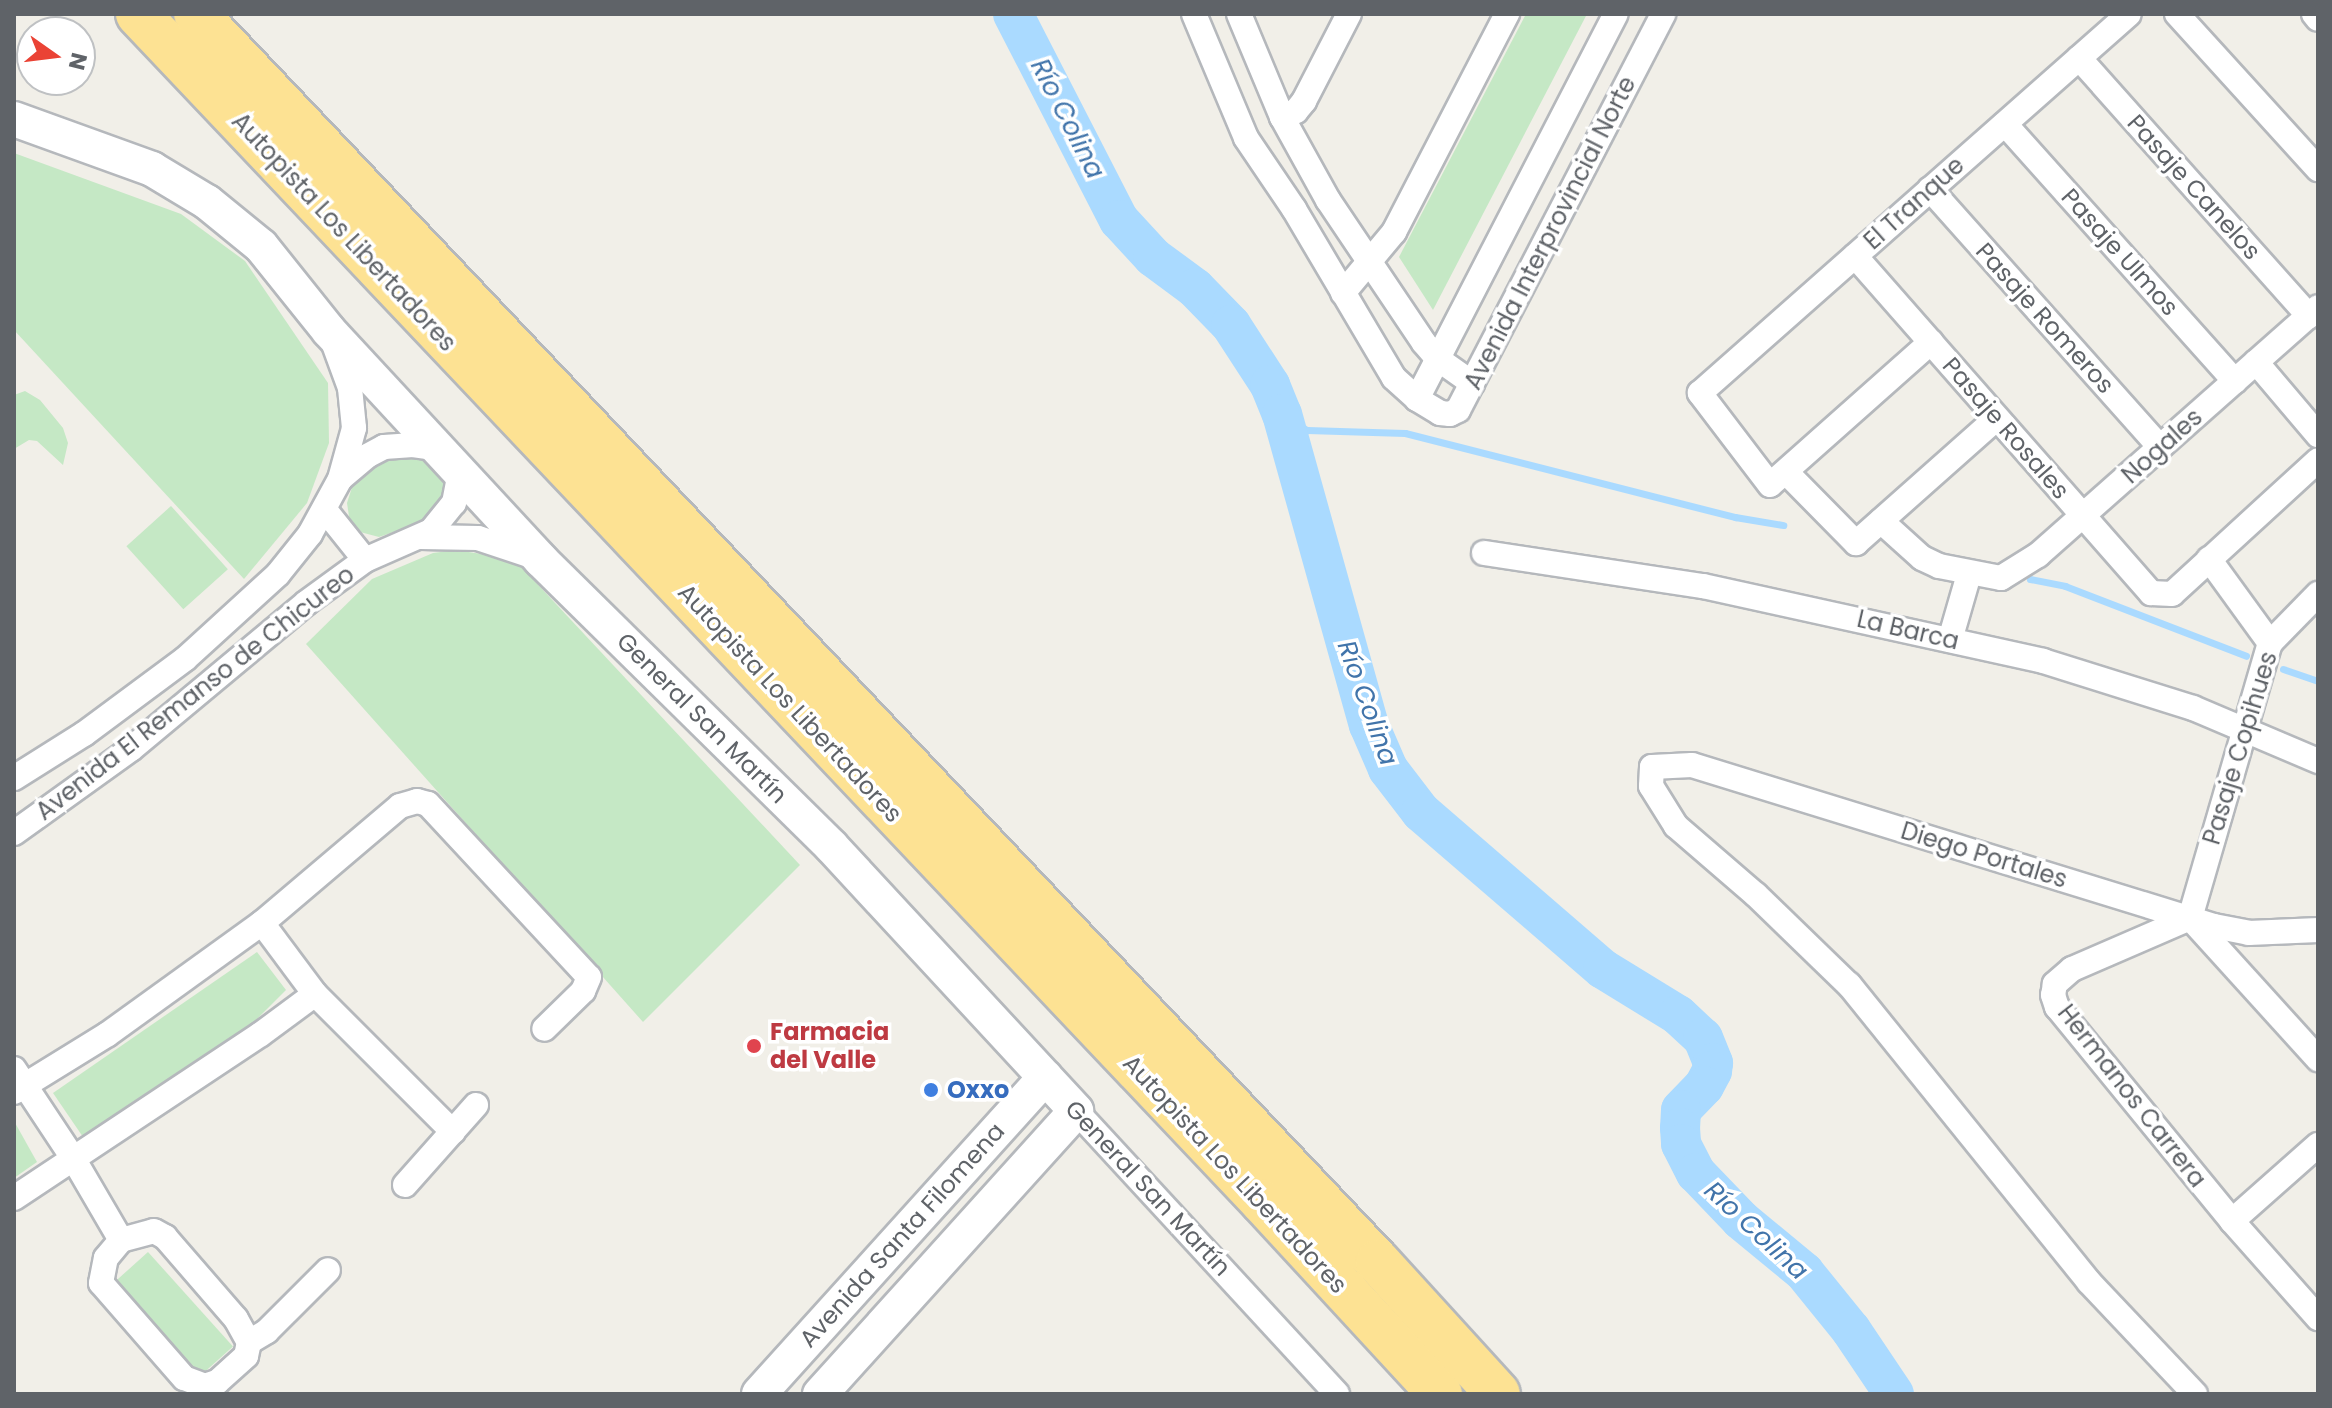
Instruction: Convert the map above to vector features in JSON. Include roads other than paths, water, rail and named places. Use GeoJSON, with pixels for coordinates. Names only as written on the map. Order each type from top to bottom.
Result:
{"type":"FeatureCollection","features":[{"type":"Feature","properties":{"kind":"highway","name":"Autopista Los Libertadores"},"geometry":{"type":"LineString","coordinates":[[138,14],[1263,1202],[1440,1394]]}},
{"type":"Feature","properties":{"kind":"highway","name":"Autopista Los Libertadores"},"geometry":{"type":"LineString","coordinates":[[196,14],[1357,1239],[1498,1394]]}},
{"type":"Feature","properties":{"kind":"street"},"geometry":{"type":"LineString","coordinates":[[1194,14],[1246,138],[1294,209],[1394,378],[1417,399]]}},
{"type":"Feature","properties":{"kind":"street"},"geometry":{"type":"LineString","coordinates":[[1239,14],[1282,117],[1322,189],[1424,343],[1438,359],[1472,383]]}},
{"type":"Feature","properties":{"kind":"street"},"geometry":{"type":"LineString","coordinates":[[1282,117],[1296,111],[1304,101],[1349,14]]}},
{"type":"Feature","properties":{"kind":"street"},"geometry":{"type":"LineString","coordinates":[[1343,293],[1394,232],[1507,14]]}},
{"type":"Feature","properties":{"kind":"street","name":"Avenida Interprovincial Norte"},"geometry":{"type":"LineString","coordinates":[[1616,14],[1417,399],[1440,413],[1450,414],[1458,410],[1663,14]]}},
{"type":"Feature","properties":{"kind":"street","name":"El Tranque"},"geometry":{"type":"LineString","coordinates":[[1778,479],[1700,393],[2129,14]]}},
{"type":"Feature","properties":{"kind":"street"},"geometry":{"type":"LineString","coordinates":[[2177,14],[2318,169]]}},
{"type":"Feature","properties":{"kind":"street"},"geometry":{"type":"LineString","coordinates":[[2314,14],[2318,19]]}},
{"type":"Feature","properties":{"kind":"street","name":"Pasaje Canelos"},"geometry":{"type":"LineString","coordinates":[[2079,58],[2313,311]]}},
{"type":"Feature","properties":{"kind":"street","name":"General San Martín"},"geometry":{"type":"LineString","coordinates":[[14,119],[128,158],[207,202],[261,246],[329,331],[541,560],[831,846],[1337,1394]]}},
{"type":"Feature","properties":{"kind":"street","name":"Pasaje Ulmos"},"geometry":{"type":"LineString","coordinates":[[2005,124],[2235,381]]}},
{"type":"Feature","properties":{"kind":"street","name":"Pasaje Romeros"},"geometry":{"type":"LineString","coordinates":[[1930,189],[2160,447]]}},
{"type":"Feature","properties":{"kind":"street","name":"Pasaje Rosales"},"geometry":{"type":"LineString","coordinates":[[1855,256],[2151,593],[2159,596],[2172,594],[2209,559]]}},
{"type":"Feature","properties":{"kind":"street","name":"Nogales"},"geometry":{"type":"LineString","coordinates":[[1969,574],[2001,578],[2038,555],[2313,311]]}},
{"type":"Feature","properties":{"kind":"street","name":"Avenida El Remanso de Chicureo"},"geometry":{"type":"LineString","coordinates":[[14,778],[84,734],[185,659],[278,574],[325,510],[340,479],[352,437],[354,411],[350,388],[329,331]]}},
{"type":"Feature","properties":{"kind":"street"},"geometry":{"type":"LineString","coordinates":[[1931,342],[1778,479],[1856,543],[1997,418]]}},
{"type":"Feature","properties":{"kind":"street"},"geometry":{"type":"LineString","coordinates":[[2256,362],[2318,435]]}},
{"type":"Feature","properties":{"kind":"street","name":"Avenida El Remanso de Chicureo"},"geometry":{"type":"LineString","coordinates":[[14,833],[131,749],[306,603],[365,560],[421,537],[449,513],[450,460],[413,445],[384,447],[367,456],[340,479]]}},
{"type":"Feature","properties":{"kind":"street"},"geometry":{"type":"LineString","coordinates":[[2270,643],[2209,559],[2318,460]]}},
{"type":"Feature","properties":{"kind":"street"},"geometry":{"type":"LineString","coordinates":[[325,510],[365,560]]}},
{"type":"Feature","properties":{"kind":"street"},"geometry":{"type":"LineString","coordinates":[[1881,521],[1922,558],[1969,574],[1950,640]]}},
{"type":"Feature","properties":{"kind":"street","name":"Avenida El Remanso de Chicureo"},"geometry":{"type":"LineString","coordinates":[[421,537],[478,538],[541,560]]}},
{"type":"Feature","properties":{"kind":"street","name":"La Barca"},"geometry":{"type":"LineString","coordinates":[[1484,553],[1703,586],[2043,661],[2193,708],[2318,761]]}},
{"type":"Feature","properties":{"kind":"street","name":"Pasaje Copihues"},"geometry":{"type":"LineString","coordinates":[[2190,918],[2270,643],[2318,594]]}},
{"type":"Feature","properties":{"kind":"street","name":"Diego Portales"},"geometry":{"type":"LineString","coordinates":[[2195,1394],[2089,1282],[1849,985],[1756,895],[1676,826],[1651,786],[1652,767],[1692,765],[2190,918],[2249,933],[2318,930]]}},
{"type":"Feature","properties":{"kind":"street"},"geometry":{"type":"LineString","coordinates":[[121,1240],[73,1158],[17,1082],[108,1034],[262,923],[400,806],[423,802],[589,977],[583,991],[544,1029]]}},
{"type":"Feature","properties":{"kind":"street"},"geometry":{"type":"LineString","coordinates":[[2190,918],[2318,1059]]}},
{"type":"Feature","properties":{"kind":"street","name":"Hermanos Carrera"},"geometry":{"type":"LineString","coordinates":[[2190,918],[2072,969],[2055,984],[2053,995],[2057,1007],[2232,1221],[2318,1318]]}},
{"type":"Feature","properties":{"kind":"street"},"geometry":{"type":"LineString","coordinates":[[262,923],[315,994],[453,1132]]}},
{"type":"Feature","properties":{"kind":"street"},"geometry":{"type":"LineString","coordinates":[[14,1198],[315,994]]}},
{"type":"Feature","properties":{"kind":"street","name":"Avenida Santa Filomena"},"geometry":{"type":"LineString","coordinates":[[759,1394],[1045,1077]]}},
{"type":"Feature","properties":{"kind":"street"},"geometry":{"type":"LineString","coordinates":[[405,1185],[476,1105]]}},
{"type":"Feature","properties":{"kind":"street","name":"Avenida Santa Filomena"},"geometry":{"type":"LineString","coordinates":[[820,1394],[1076,1111]]}},
{"type":"Feature","properties":{"kind":"street"},"geometry":{"type":"LineString","coordinates":[[2232,1221],[2318,1145]]}},
{"type":"Feature","properties":{"kind":"street"},"geometry":{"type":"LineString","coordinates":[[154,1231],[165,1237],[236,1319],[249,1342],[246,1356],[229,1373],[203,1390],[184,1378],[101,1283],[106,1258],[121,1240],[154,1231]]}},
{"type":"Feature","properties":{"kind":"street"},"geometry":{"type":"LineString","coordinates":[[249,1342],[267,1331],[328,1270]]}},
{"type":"Feature","properties":{"kind":"waterway","name":"Río Colina"},"geometry":{"type":"LineString","coordinates":[[1013,14],[1119,220],[1153,257],[1195,288],[1231,325],[1270,385],[1282,414],[1369,725],[1388,769],[1421,812],[1603,969],[1678,1015],[1703,1038],[1713,1063],[1712,1071],[1704,1086],[1681,1110],[1680,1128],[1681,1144],[1696,1173],[1741,1220],[1804,1272],[1851,1330],[1894,1394]]}},
{"type":"Feature","properties":{"kind":"waterway"},"geometry":{"type":"LineString","coordinates":[[1282,414],[1307,430],[1405,433],[1735,517],[1783,525]]}},
{"type":"Feature","properties":{"kind":"waterway"},"geometry":{"type":"LineString","coordinates":[[2030,579],[2065,586],[2246,656]]}},
{"type":"Feature","properties":{"kind":"waterway"},"geometry":{"type":"LineString","coordinates":[[2283,669],[2318,681]]}},
{"type":"Feature","properties":{"kind":"place","name":"Farmacia del Valle"},"geometry":{"type":"Point","coordinates":[754,1046]}},
{"type":"Feature","properties":{"kind":"place","name":"Oxxo"},"geometry":{"type":"Point","coordinates":[931,1090]}}]}
